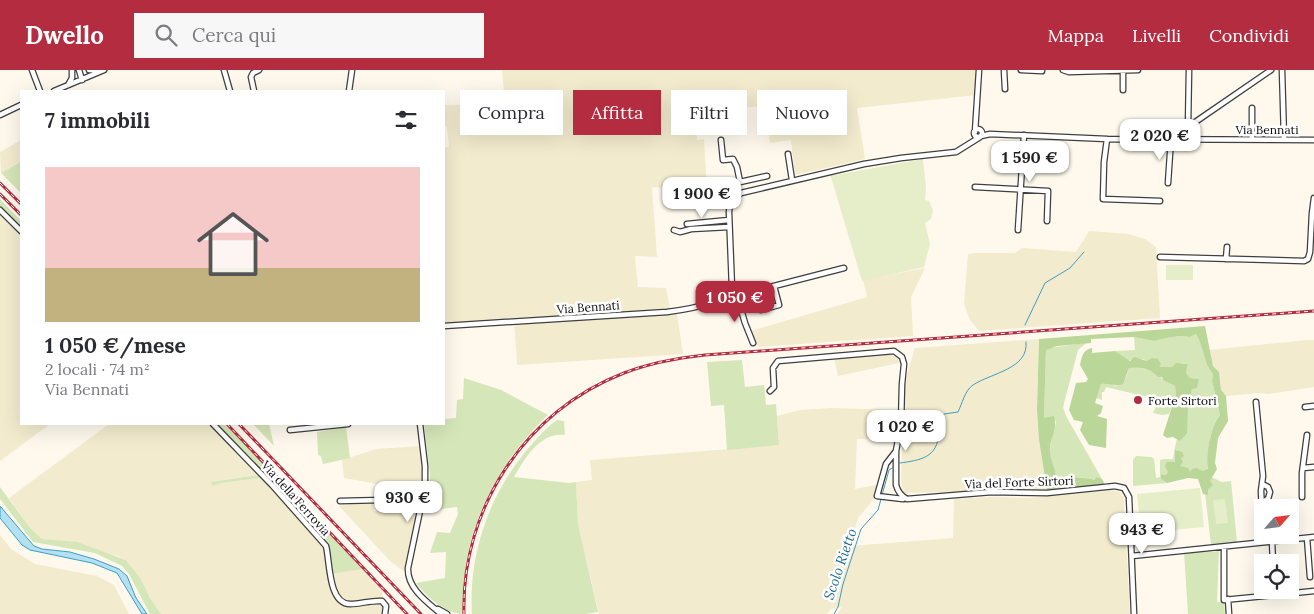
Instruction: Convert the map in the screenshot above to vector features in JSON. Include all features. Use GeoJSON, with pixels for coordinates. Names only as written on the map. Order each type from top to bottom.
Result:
{"type":"FeatureCollection","features":[{"type":"Feature","properties":{"kind":"street"},"geometry":{"type":"LineString","coordinates":[[32,70],[40,90]]}},
{"type":"Feature","properties":{"kind":"street"},"geometry":{"type":"LineString","coordinates":[[73,70],[82,80]]}},
{"type":"Feature","properties":{"kind":"street"},"geometry":{"type":"LineString","coordinates":[[67,86],[72,78],[73,70]]}},
{"type":"Feature","properties":{"kind":"street"},"geometry":{"type":"LineString","coordinates":[[79,70],[82,80]]}},
{"type":"Feature","properties":{"kind":"street"},"geometry":{"type":"LineString","coordinates":[[89,70],[104,70]]}},
{"type":"Feature","properties":{"kind":"street"},"geometry":{"type":"LineString","coordinates":[[57,90],[104,70]]}},
{"type":"Feature","properties":{"kind":"street"},"geometry":{"type":"LineString","coordinates":[[224,70],[230,90]]}},
{"type":"Feature","properties":{"kind":"street"},"geometry":{"type":"LineString","coordinates":[[254,90],[251,77],[253,72],[260,70]]}},
{"type":"Feature","properties":{"kind":"street"},"geometry":{"type":"LineString","coordinates":[[349,90],[352,70]]}},
{"type":"Feature","properties":{"kind":"street"},"geometry":{"type":"LineString","coordinates":[[753,343],[737,296],[730,292],[732,284],[729,227],[730,203],[741,193],[769,185],[864,164],[960,151],[978,135],[979,70]]}},
{"type":"Feature","properties":{"kind":"street"},"geometry":{"type":"LineString","coordinates":[[1004,70],[1005,89]]}},
{"type":"Feature","properties":{"kind":"street"},"geometry":{"type":"LineString","coordinates":[[1021,70],[1042,71]]}},
{"type":"Feature","properties":{"kind":"street"},"geometry":{"type":"LineString","coordinates":[[1063,70],[1069,72],[1138,70]]}},
{"type":"Feature","properties":{"kind":"street"},"geometry":{"type":"LineString","coordinates":[[1122,90],[1123,70]]}},
{"type":"Feature","properties":{"kind":"street"},"geometry":{"type":"LineString","coordinates":[[1188,70],[1188,127]]}},
{"type":"Feature","properties":{"kind":"street"},"geometry":{"type":"LineString","coordinates":[[1168,183],[1172,139],[1270,70]]}},
{"type":"Feature","properties":{"kind":"street"},"geometry":{"type":"LineString","coordinates":[[1282,70],[1284,138]]}},
{"type":"Feature","properties":{"kind":"street"},"geometry":{"type":"LineString","coordinates":[[0,115],[20,105]]}},
{"type":"Feature","properties":{"kind":"street"},"geometry":{"type":"LineString","coordinates":[[1252,108],[1252,138]]}},
{"type":"Feature","properties":{"kind":"street","name":"Via Bennati"},"geometry":{"type":"LineString","coordinates":[[978,135],[1107,139],[1284,138],[1314,140]]}},
{"type":"Feature","properties":{"kind":"street"},"geometry":{"type":"LineString","coordinates":[[1018,230],[1024,135]]}},
{"type":"Feature","properties":{"kind":"street"},"geometry":{"type":"LineString","coordinates":[[1107,139],[1104,162],[1104,199],[1160,201]]}},
{"type":"Feature","properties":{"kind":"street"},"geometry":{"type":"LineString","coordinates":[[721,140],[723,160],[733,159],[737,167],[741,193]]}},
{"type":"Feature","properties":{"kind":"street"},"geometry":{"type":"LineString","coordinates":[[788,154],[792,180]]}},
{"type":"Feature","properties":{"kind":"street"},"geometry":{"type":"LineString","coordinates":[[1023,156],[1049,157]]}},
{"type":"Feature","properties":{"kind":"street"},"geometry":{"type":"LineString","coordinates":[[740,182],[767,173],[769,185]]}},
{"type":"Feature","properties":{"kind":"street"},"geometry":{"type":"LineString","coordinates":[[975,187],[1048,191],[1047,221]]}},
{"type":"Feature","properties":{"kind":"street"},"geometry":{"type":"LineString","coordinates":[[1160,257],[1304,261],[1309,256],[1314,198]]}},
{"type":"Feature","properties":{"kind":"street"},"geometry":{"type":"LineString","coordinates":[[0,210],[20,231]]}},
{"type":"Feature","properties":{"kind":"street"},"geometry":{"type":"LineString","coordinates":[[687,224],[729,220]]}},
{"type":"Feature","properties":{"kind":"street"},"geometry":{"type":"LineString","coordinates":[[674,230],[680,232],[691,229],[729,227]]}},
{"type":"Feature","properties":{"kind":"street"},"geometry":{"type":"LineString","coordinates":[[1226,259],[1227,247]]}},
{"type":"Feature","properties":{"kind":"street"},"geometry":{"type":"LineString","coordinates":[[737,296],[844,268]]}},
{"type":"Feature","properties":{"kind":"street"},"geometry":{"type":"LineString","coordinates":[[761,310],[779,305],[774,286]]}},
{"type":"Feature","properties":{"kind":"street","name":"Via Bennati"},"geometry":{"type":"LineString","coordinates":[[445,326],[674,311],[710,302],[730,292]]}},
{"type":"Feature","properties":{"kind":"street","name":"Via del Forte Sirtori"},"geometry":{"type":"LineString","coordinates":[[770,391],[774,385],[773,368],[778,361],[886,351],[897,352],[902,356],[904,364],[901,423],[896,451],[897,491],[907,499]]}},
{"type":"Feature","properties":{"kind":"street"},"geometry":{"type":"LineString","coordinates":[[1256,402],[1263,476],[1262,499]]}},
{"type":"Feature","properties":{"kind":"street"},"geometry":{"type":"LineString","coordinates":[[1305,407],[1314,406]]}},
{"type":"Feature","properties":{"kind":"street","name":"Via della Ferrovia"},"geometry":{"type":"LineString","coordinates":[[214,425],[272,485],[326,546],[333,588],[338,598],[343,603],[349,604],[382,601],[386,606],[385,614]]}},
{"type":"Feature","properties":{"kind":"street"},"geometry":{"type":"LineString","coordinates":[[290,430],[338,425]]}},
{"type":"Feature","properties":{"kind":"street"},"geometry":{"type":"LineString","coordinates":[[420,425],[426,472],[424,499],[410,560],[408,578],[411,585],[441,614]]}},
{"type":"Feature","properties":{"kind":"street"},"geometry":{"type":"LineString","coordinates":[[1302,497],[1306,434]]}},
{"type":"Feature","properties":{"kind":"street","name":"Via del Forte Sirtori"},"geometry":{"type":"LineString","coordinates":[[896,451],[886,464],[880,496],[907,499],[992,492],[1047,493],[1120,486],[1125,489],[1129,497],[1134,614]]}},
{"type":"Feature","properties":{"kind":"street"},"geometry":{"type":"LineString","coordinates":[[1303,468],[1314,467]]}},
{"type":"Feature","properties":{"kind":"street"},"geometry":{"type":"LineString","coordinates":[[1262,484],[1268,487],[1270,492],[1268,499]]}},
{"type":"Feature","properties":{"kind":"street"},"geometry":{"type":"LineString","coordinates":[[340,501],[424,499]]}},
{"type":"Feature","properties":{"kind":"street"},"geometry":{"type":"LineString","coordinates":[[1307,538],[1310,577]]}},
{"type":"Feature","properties":{"kind":"street"},"geometry":{"type":"LineString","coordinates":[[1299,539],[1314,538]]}},
{"type":"Feature","properties":{"kind":"street"},"geometry":{"type":"LineString","coordinates":[[1132,556],[1254,543]]}},
{"type":"Feature","properties":{"kind":"street"},"geometry":{"type":"LineString","coordinates":[[1224,547],[1224,600],[1314,591]]}},
{"type":"Feature","properties":{"kind":"street"},"geometry":{"type":"LineString","coordinates":[[1228,600],[1228,614]]}},
{"type":"Feature","properties":{"kind":"street"},"geometry":{"type":"LineString","coordinates":[[430,604],[447,614]]}},
{"type":"Feature","properties":{"kind":"shaded area"},"geometry":{"type":"Polygon","coordinates":[[[502,70],[977,70],[977,95],[857,108],[865,159],[795,175],[791,140],[770,143],[769,135],[847,135],[847,90],[757,90],[757,107],[747,107],[747,90],[671,90],[671,135],[697,135],[697,140],[704,139],[707,192],[652,187],[657,257],[635,256],[638,287],[666,288],[671,314],[677,314],[683,354],[517,365],[514,319],[445,324],[445,147],[449,147],[447,126],[445,126],[445,105],[460,105],[460,135],[563,135],[563,90],[504,90],[502,70]]]}},
{"type":"Feature","properties":{"kind":"shaded area"},"geometry":{"type":"Polygon","coordinates":[[[20,141],[20,162],[1,173],[0,152],[20,141]]]}},
{"type":"Feature","properties":{"kind":"shaded area"},"geometry":{"type":"Polygon","coordinates":[[[0,209],[20,229],[20,425],[49,425],[0,461],[0,209]]]}},
{"type":"Feature","properties":{"kind":"shaded area"},"geometry":{"type":"Polygon","coordinates":[[[1089,231],[1128,234],[1145,239],[1156,247],[1160,318],[979,331],[970,320],[964,304],[968,254],[1015,253],[1022,248],[1076,252],[1089,231]]]}},
{"type":"Feature","properties":{"kind":"shaded area"},"geometry":{"type":"Polygon","coordinates":[[[925,268],[911,297],[913,336],[758,347],[751,331],[867,297],[863,280],[925,268]]]}},
{"type":"Feature","properties":{"kind":"shaded area"},"geometry":{"type":"Polygon","coordinates":[[[1039,339],[1037,410],[1039,440],[1047,490],[1001,487],[955,492],[905,493],[902,488],[901,478],[902,447],[906,428],[905,381],[915,348],[1039,339]]]}},
{"type":"Feature","properties":{"kind":"shaded area"},"geometry":{"type":"Polygon","coordinates":[[[1314,340],[1314,387],[1268,394],[1226,396],[1221,390],[1219,372],[1213,366],[1209,350],[1314,340]]]}},
{"type":"Feature","properties":{"kind":"shaded area"},"geometry":{"type":"Polygon","coordinates":[[[888,354],[897,357],[899,363],[838,376],[834,358],[888,354]]]}},
{"type":"Feature","properties":{"kind":"shaded area"},"geometry":{"type":"Polygon","coordinates":[[[832,408],[897,410],[894,440],[857,439],[855,489],[876,485],[874,497],[858,518],[850,546],[953,538],[954,499],[990,497],[1028,498],[1112,490],[1119,492],[1124,497],[1130,614],[837,614],[842,607],[831,609],[827,614],[599,614],[578,524],[576,482],[592,480],[590,460],[779,445],[777,416],[800,410],[832,408]]]}},
{"type":"Feature","properties":{"kind":"shaded area"},"geometry":{"type":"Polygon","coordinates":[[[108,425],[217,425],[264,471],[260,475],[212,482],[213,486],[221,483],[260,478],[318,538],[327,554],[362,569],[371,578],[382,591],[384,614],[161,614],[150,598],[141,579],[126,560],[118,556],[59,541],[42,539],[31,529],[9,498],[108,425]]]}},
{"type":"Feature","properties":{"kind":"shaded area"},"geometry":{"type":"Polygon","coordinates":[[[421,446],[424,480],[406,570],[404,571],[391,562],[339,506],[373,501],[374,511],[394,511],[394,485],[344,478],[342,460],[376,449],[421,446]]]}},
{"type":"Feature","properties":{"kind":"shaded area"},"geometry":{"type":"Polygon","coordinates":[[[0,535],[11,549],[35,564],[97,576],[114,585],[129,614],[0,614],[0,535]]]}},
{"type":"Feature","properties":{"kind":"green space"},"geometry":{"type":"Polygon","coordinates":[[[923,159],[926,187],[925,200],[929,201],[933,210],[931,219],[925,223],[930,244],[924,267],[862,281],[830,174],[836,175],[923,159]]]}},
{"type":"Feature","properties":{"kind":"green space"},"geometry":{"type":"Polygon","coordinates":[[[20,162],[20,192],[1,173],[20,162]]]}},
{"type":"Feature","properties":{"kind":"green space"},"geometry":{"type":"Polygon","coordinates":[[[0,199],[20,220],[20,229],[0,209],[0,199]]]}},
{"type":"Feature","properties":{"kind":"green space"},"geometry":{"type":"Polygon","coordinates":[[[1166,265],[1193,265],[1193,280],[1166,280],[1166,265]]]}},
{"type":"Feature","properties":{"kind":"green space"},"geometry":{"type":"Polygon","coordinates":[[[1205,326],[1213,366],[1219,372],[1221,390],[1226,396],[1228,421],[1218,438],[1215,463],[1217,469],[1210,481],[1213,485],[1208,489],[1208,495],[1203,494],[1198,479],[1188,478],[1167,483],[1161,479],[1161,474],[1166,475],[1168,472],[1165,466],[1167,462],[1175,462],[1175,450],[1182,452],[1184,456],[1181,458],[1183,462],[1180,466],[1188,468],[1190,472],[1192,469],[1197,468],[1202,471],[1208,469],[1207,456],[1210,441],[1214,426],[1220,415],[1212,381],[1213,374],[1207,365],[1196,334],[1190,337],[1180,336],[1154,341],[1134,337],[1091,339],[1091,343],[1057,346],[1046,350],[1044,418],[1054,416],[1055,427],[1050,451],[1056,478],[1060,482],[1069,481],[1076,477],[1094,480],[1097,477],[1102,479],[1104,483],[1103,485],[1050,492],[1047,490],[1039,440],[1037,410],[1039,339],[1205,326]]]}},
{"type":"Feature","properties":{"kind":"green space"},"geometry":{"type":"Polygon","coordinates":[[[1196,334],[1207,365],[1213,374],[1212,381],[1220,415],[1214,426],[1210,441],[1207,457],[1208,470],[1190,473],[1180,466],[1175,450],[1176,462],[1166,475],[1162,474],[1161,479],[1167,483],[1133,486],[1133,460],[1136,456],[1154,459],[1156,478],[1160,477],[1160,460],[1173,459],[1175,449],[1180,428],[1195,378],[1190,378],[1186,373],[1188,364],[1182,363],[1172,367],[1158,367],[1143,359],[1127,360],[1115,351],[1135,350],[1134,337],[1154,341],[1180,336],[1190,337],[1196,334]]]}},
{"type":"Feature","properties":{"kind":"green space"},"geometry":{"type":"Polygon","coordinates":[[[1086,343],[1078,350],[1063,407],[1066,416],[1102,479],[1097,477],[1094,480],[1076,477],[1069,481],[1060,482],[1056,478],[1050,454],[1056,421],[1044,418],[1046,350],[1086,343]]]}},
{"type":"Feature","properties":{"kind":"green space"},"geometry":{"type":"Polygon","coordinates":[[[1092,348],[1092,353],[1115,351],[1130,361],[1134,357],[1147,361],[1152,358],[1158,359],[1161,364],[1159,367],[1172,367],[1176,363],[1188,364],[1186,373],[1190,378],[1199,379],[1197,388],[1192,389],[1188,405],[1187,433],[1180,441],[1163,435],[1176,394],[1175,386],[1149,370],[1133,367],[1129,368],[1123,384],[1101,384],[1095,403],[1103,406],[1101,413],[1097,416],[1107,419],[1106,448],[1089,445],[1080,430],[1083,422],[1074,420],[1069,410],[1076,383],[1086,382],[1088,379],[1080,365],[1084,352],[1092,348]]]}},
{"type":"Feature","properties":{"kind":"green space"},"geometry":{"type":"Polygon","coordinates":[[[742,360],[745,387],[764,385],[766,405],[776,404],[779,445],[727,450],[724,405],[711,406],[707,362],[742,360]]]}},
{"type":"Feature","properties":{"kind":"green space"},"geometry":{"type":"Polygon","coordinates":[[[1129,368],[1146,369],[1175,386],[1176,394],[1169,414],[1153,413],[1156,399],[1106,387],[1104,392],[1102,392],[1102,400],[1096,398],[1101,384],[1108,383],[1116,386],[1126,378],[1129,368]]]}},
{"type":"Feature","properties":{"kind":"green space"},"geometry":{"type":"Polygon","coordinates":[[[464,378],[501,390],[548,415],[511,457],[483,505],[467,558],[464,614],[443,608],[425,594],[416,583],[445,578],[446,552],[430,553],[437,532],[450,533],[458,514],[457,507],[425,511],[429,497],[430,475],[424,425],[445,425],[445,419],[456,418],[457,400],[463,399],[464,378]]]}},
{"type":"Feature","properties":{"kind":"green space"},"geometry":{"type":"Polygon","coordinates":[[[557,420],[564,421],[565,435],[556,435],[541,442],[528,455],[514,477],[569,483],[576,482],[578,524],[598,612],[585,614],[472,614],[474,568],[478,545],[494,502],[517,462],[541,434],[557,420]]]}},
{"type":"Feature","properties":{"kind":"green space"},"geometry":{"type":"Polygon","coordinates":[[[217,425],[225,425],[271,470],[371,578],[362,569],[330,574],[327,554],[318,538],[260,478],[221,483],[213,486],[211,482],[260,475],[264,472],[217,425]]]}},
{"type":"Feature","properties":{"kind":"green space"},"geometry":{"type":"Polygon","coordinates":[[[254,425],[269,425],[274,446],[254,425]]]}},
{"type":"Feature","properties":{"kind":"green space"},"geometry":{"type":"Polygon","coordinates":[[[346,427],[350,458],[323,464],[321,456],[318,455],[317,432],[346,427]]]}},
{"type":"Feature","properties":{"kind":"green space"},"geometry":{"type":"Polygon","coordinates":[[[1211,477],[1222,482],[1231,481],[1237,542],[1211,545],[1204,484],[1211,477]]]}},
{"type":"Feature","properties":{"kind":"green space"},"geometry":{"type":"Polygon","coordinates":[[[0,487],[31,529],[42,539],[77,542],[126,560],[141,579],[150,598],[161,614],[150,614],[129,574],[122,566],[95,553],[33,542],[0,499],[0,487]]]}},
{"type":"Feature","properties":{"kind":"green space"},"geometry":{"type":"Polygon","coordinates":[[[1200,488],[1204,527],[1141,533],[1137,494],[1200,488]]]}},
{"type":"Feature","properties":{"kind":"green space"},"geometry":{"type":"Polygon","coordinates":[[[1225,499],[1228,523],[1216,524],[1213,500],[1225,499]]]}},
{"type":"Feature","properties":{"kind":"green space"},"geometry":{"type":"Polygon","coordinates":[[[1210,549],[1211,552],[1219,551],[1217,602],[1224,602],[1225,614],[1188,614],[1184,552],[1210,549]]]}},
{"type":"Feature","properties":{"kind":"water"},"geometry":{"type":"Polygon","coordinates":[[[0,506],[34,546],[42,549],[70,552],[119,569],[127,576],[136,598],[147,614],[142,614],[117,573],[92,563],[30,550],[22,545],[0,518],[0,506]]]}},
{"type":"Feature","properties":{"kind":"waterway","name":"Scolo Rietto"},"geometry":{"type":"LineString","coordinates":[[1025,325],[1045,283],[1070,268],[1084,252]]}},
{"type":"Feature","properties":{"kind":"waterway","name":"Scolo Rietto"},"geometry":{"type":"LineString","coordinates":[[900,463],[915,461],[931,453],[938,441],[941,418],[944,414],[958,412],[970,387],[1007,369],[1022,358],[1026,342]]}},
{"type":"Feature","properties":{"kind":"waterway","name":"Scolo Rietto"},"geometry":{"type":"LineString","coordinates":[[882,495],[889,470],[892,468]]}},
{"type":"Feature","properties":{"kind":"waterway","name":"Scolo Rietto"},"geometry":{"type":"LineString","coordinates":[[834,614],[838,607],[843,584],[861,529],[878,510],[881,499]]}},
{"type":"Feature","properties":{"kind":"railway"},"geometry":{"type":"LineString","coordinates":[[0,183],[20,203]]}},
{"type":"Feature","properties":{"kind":"railway"},"geometry":{"type":"LineString","coordinates":[[0,194],[20,214]]}},
{"type":"Feature","properties":{"kind":"railway"},"geometry":{"type":"LineString","coordinates":[[464,614],[466,575],[474,537],[487,502],[506,468],[529,438],[557,412],[589,390],[634,369],[664,361],[705,355],[1314,311]]}},
{"type":"Feature","properties":{"kind":"railway"},"geometry":{"type":"LineString","coordinates":[[228,425],[407,614]]}},
{"type":"Feature","properties":{"kind":"railway"},"geometry":{"type":"LineString","coordinates":[[240,425],[421,614]]}},
{"type":"Feature","properties":{"kind":"place","name":"Forte Sirtori"},"geometry":{"type":"Point","coordinates":[1138,400]}}]}
